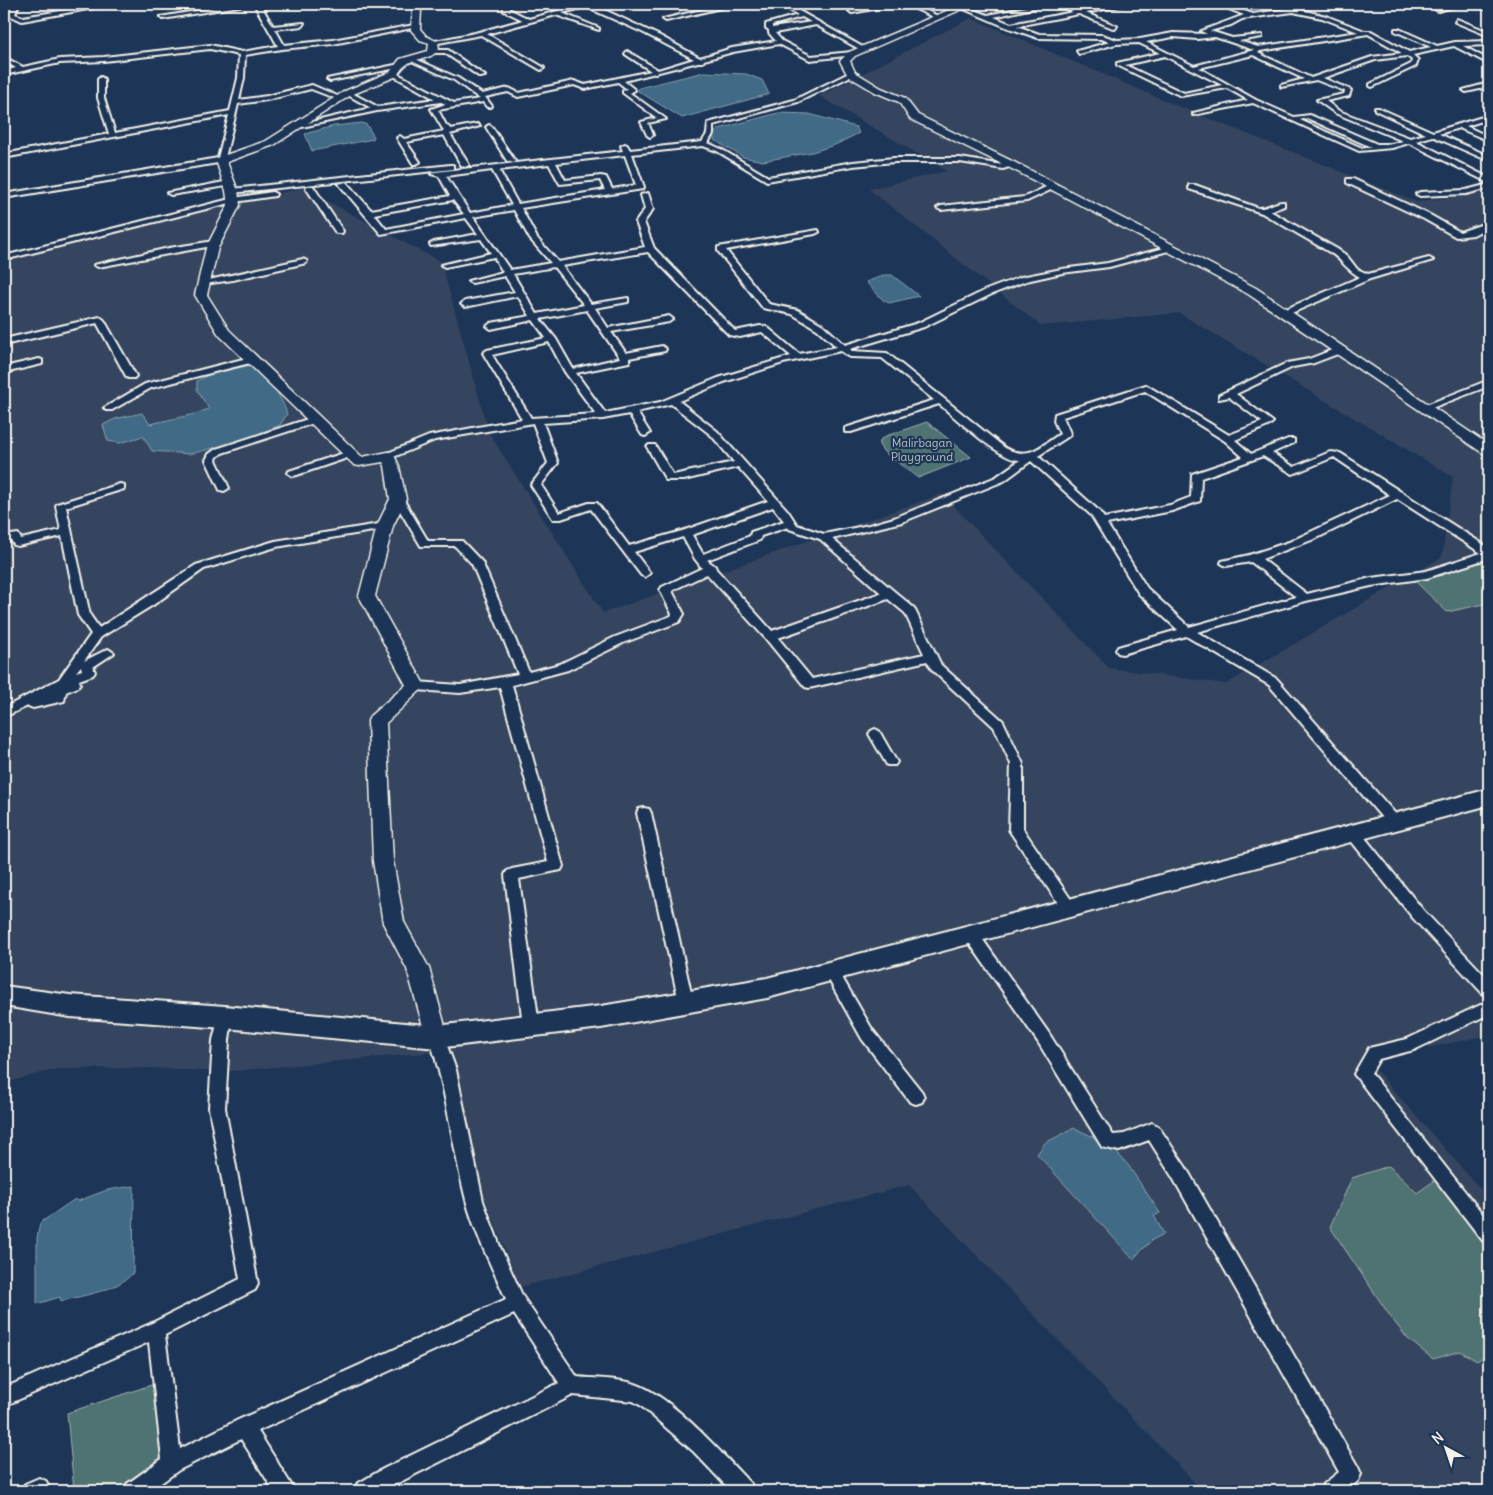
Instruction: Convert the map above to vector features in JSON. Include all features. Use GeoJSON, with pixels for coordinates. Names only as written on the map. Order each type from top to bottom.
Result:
{"type":"FeatureCollection","features":[{"type":"Feature","properties":{"kind":"main road"},"geometry":{"type":"LineString","coordinates":[[4,996],[70,1006],[225,1017],[437,1037],[601,1017],[767,988],[1489,797]]}},
{"type":"Feature","properties":{"kind":"street"},"geometry":{"type":"LineString","coordinates":[[23,4],[13,5],[12,15],[22,19],[113,4]]}},
{"type":"Feature","properties":{"kind":"street"},"geometry":{"type":"LineString","coordinates":[[163,17],[248,4]]}},
{"type":"Feature","properties":{"kind":"street"},"geometry":{"type":"LineString","coordinates":[[257,4],[282,47]]}},
{"type":"Feature","properties":{"kind":"street"},"geometry":{"type":"LineString","coordinates":[[414,27],[418,10],[415,4]]}},
{"type":"Feature","properties":{"kind":"street"},"geometry":{"type":"LineString","coordinates":[[506,4],[506,10],[527,20]]}},
{"type":"Feature","properties":{"kind":"street"},"geometry":{"type":"LineString","coordinates":[[395,71],[400,62],[411,59],[432,47],[586,4],[609,13],[674,45],[701,61]]}},
{"type":"Feature","properties":{"kind":"street"},"geometry":{"type":"LineString","coordinates":[[680,7],[690,4]]}},
{"type":"Feature","properties":{"kind":"street"},"geometry":{"type":"LineString","coordinates":[[666,18],[734,4]]}},
{"type":"Feature","properties":{"kind":"street"},"geometry":{"type":"LineString","coordinates":[[783,4],[818,23],[857,51]]}},
{"type":"Feature","properties":{"kind":"street"},"geometry":{"type":"LineString","coordinates":[[852,12],[896,4]]}},
{"type":"Feature","properties":{"kind":"street"},"geometry":{"type":"LineString","coordinates":[[908,4],[936,17]]}},
{"type":"Feature","properties":{"kind":"street"},"geometry":{"type":"LineString","coordinates":[[986,17],[1048,4]]}},
{"type":"Feature","properties":{"kind":"street"},"geometry":{"type":"LineString","coordinates":[[1059,4],[1115,27]]}},
{"type":"Feature","properties":{"kind":"street"},"geometry":{"type":"LineString","coordinates":[[1008,26],[1126,4]]}},
{"type":"Feature","properties":{"kind":"street"},"geometry":{"type":"LineString","coordinates":[[1219,4],[1251,15]]}},
{"type":"Feature","properties":{"kind":"street"},"geometry":{"type":"LineString","coordinates":[[1274,4],[1290,10],[1324,17],[1364,33]]}},
{"type":"Feature","properties":{"kind":"street"},"geometry":{"type":"LineString","coordinates":[[1438,9],[1462,4]]}},
{"type":"Feature","properties":{"kind":"street"},"geometry":{"type":"LineString","coordinates":[[1478,4],[1489,9]]}},
{"type":"Feature","properties":{"kind":"street"},"geometry":{"type":"LineString","coordinates":[[803,14],[769,24],[768,28],[772,30],[773,35],[780,42],[810,58],[857,51],[966,5],[986,17],[1038,36],[1102,37],[1116,42]]}},
{"type":"Feature","properties":{"kind":"street"},"geometry":{"type":"LineString","coordinates":[[1290,10],[1251,15],[1235,19],[1233,23],[1204,31],[1232,40],[1309,79]]}},
{"type":"Feature","properties":{"kind":"street"},"geometry":{"type":"LineString","coordinates":[[556,13],[597,29]]}},
{"type":"Feature","properties":{"kind":"street"},"geometry":{"type":"LineString","coordinates":[[1457,21],[1489,34]]}},
{"type":"Feature","properties":{"kind":"street"},"geometry":{"type":"LineString","coordinates":[[772,30],[818,23]]}},
{"type":"Feature","properties":{"kind":"street"},"geometry":{"type":"LineString","coordinates":[[271,28],[302,24]]}},
{"type":"Feature","properties":{"kind":"street"},"geometry":{"type":"LineString","coordinates":[[4,73],[60,62],[210,47],[218,47],[242,54],[282,47],[333,42],[414,27]]}},
{"type":"Feature","properties":{"kind":"street"},"geometry":{"type":"LineString","coordinates":[[414,27],[432,47],[446,51],[482,76]]}},
{"type":"Feature","properties":{"kind":"street"},"geometry":{"type":"LineString","coordinates":[[1397,30],[1437,48]]}},
{"type":"Feature","properties":{"kind":"street"},"geometry":{"type":"LineString","coordinates":[[1192,68],[1256,51],[1369,32],[1415,60],[1414,65],[1372,85]]}},
{"type":"Feature","properties":{"kind":"street"},"geometry":{"type":"LineString","coordinates":[[481,33],[541,68]]}},
{"type":"Feature","properties":{"kind":"street"},"geometry":{"type":"LineString","coordinates":[[1079,52],[1116,42],[1140,41],[1173,35],[1195,37],[1216,35]]}},
{"type":"Feature","properties":{"kind":"street"},"geometry":{"type":"LineString","coordinates":[[1232,40],[1260,36]]}},
{"type":"Feature","properties":{"kind":"street"},"geometry":{"type":"LineString","coordinates":[[1140,41],[1254,101],[1361,150],[1381,146]]}},
{"type":"Feature","properties":{"kind":"street"},"geometry":{"type":"LineString","coordinates":[[465,165],[434,109],[509,90],[518,95],[574,83],[585,87],[701,61],[732,50],[780,42]]}},
{"type":"Feature","properties":{"kind":"street"},"geometry":{"type":"LineString","coordinates":[[1282,86],[1318,78],[1374,58],[1408,54],[1455,44],[1489,43]]}},
{"type":"Feature","properties":{"kind":"street"},"geometry":{"type":"LineString","coordinates":[[1455,44],[1489,62]]}},
{"type":"Feature","properties":{"kind":"street"},"geometry":{"type":"LineString","coordinates":[[857,51],[845,62],[851,74],[878,90],[902,100],[914,117],[1011,165],[1252,292],[1489,451]]}},
{"type":"Feature","properties":{"kind":"street"},"geometry":{"type":"LineString","coordinates":[[627,53],[657,72]]}},
{"type":"Feature","properties":{"kind":"street"},"geometry":{"type":"LineString","coordinates":[[242,54],[241,78],[222,164],[232,191],[234,205],[214,243],[201,295],[224,332],[359,462],[388,456],[432,438],[532,420],[603,416],[663,404],[721,380],[781,361],[844,348],[921,325],[988,292],[1024,279],[1062,271],[1109,265],[1169,248]]}},
{"type":"Feature","properties":{"kind":"street"},"geometry":{"type":"LineString","coordinates":[[1165,54],[1119,64],[1184,95],[1228,86]]}},
{"type":"Feature","properties":{"kind":"street"},"geometry":{"type":"LineString","coordinates":[[411,59],[456,80],[483,98],[489,106]]}},
{"type":"Feature","properties":{"kind":"street"},"geometry":{"type":"LineString","coordinates":[[4,60],[22,69]]}},
{"type":"Feature","properties":{"kind":"street"},"geometry":{"type":"LineString","coordinates":[[330,79],[370,77],[395,71],[453,105]]}},
{"type":"Feature","properties":{"kind":"street"},"geometry":{"type":"LineString","coordinates":[[706,141],[710,134],[710,124],[796,101],[851,74]]}},
{"type":"Feature","properties":{"kind":"street"},"geometry":{"type":"LineString","coordinates":[[136,182],[222,164],[270,144],[302,125],[370,77]]}},
{"type":"Feature","properties":{"kind":"street"},"geometry":{"type":"LineString","coordinates":[[1318,78],[1348,90],[1347,95],[1320,100],[1329,107],[1410,140],[1489,181]]}},
{"type":"Feature","properties":{"kind":"street"},"geometry":{"type":"LineString","coordinates":[[101,79],[101,98],[112,134]]}},
{"type":"Feature","properties":{"kind":"street"},"geometry":{"type":"LineString","coordinates":[[619,80],[632,90],[625,92],[663,119],[644,122],[650,135]]}},
{"type":"Feature","properties":{"kind":"street"},"geometry":{"type":"LineString","coordinates":[[1466,90],[1489,85]]}},
{"type":"Feature","properties":{"kind":"street"},"geometry":{"type":"LineString","coordinates":[[235,102],[266,98],[312,87],[344,96],[377,109]]}},
{"type":"Feature","properties":{"kind":"street"},"geometry":{"type":"LineString","coordinates":[[302,125],[377,109],[442,100]]}},
{"type":"Feature","properties":{"kind":"street"},"geometry":{"type":"LineString","coordinates":[[1195,114],[1254,101]]}},
{"type":"Feature","properties":{"kind":"street"},"geometry":{"type":"LineString","coordinates":[[1377,108],[1489,159]]}},
{"type":"Feature","properties":{"kind":"street"},"geometry":{"type":"LineString","coordinates":[[4,156],[233,112]]}},
{"type":"Feature","properties":{"kind":"street"},"geometry":{"type":"LineString","coordinates":[[1293,119],[1308,116],[1376,146],[1392,146],[1489,117]]}},
{"type":"Feature","properties":{"kind":"street"},"geometry":{"type":"LineString","coordinates":[[416,162],[401,140],[477,126]]}},
{"type":"Feature","properties":{"kind":"street"},"geometry":{"type":"LineString","coordinates":[[1460,126],[1489,139]]}},
{"type":"Feature","properties":{"kind":"street"},"geometry":{"type":"LineString","coordinates":[[489,127],[511,161]]}},
{"type":"Feature","properties":{"kind":"street"},"geometry":{"type":"LineString","coordinates":[[4,258],[232,191],[706,141],[767,179],[853,164],[894,160],[960,160],[1003,167],[1011,165]]}},
{"type":"Feature","properties":{"kind":"street"},"geometry":{"type":"LineString","coordinates":[[171,193],[310,188],[441,174],[626,149]]}},
{"type":"Feature","properties":{"kind":"street"},"geometry":{"type":"LineString","coordinates":[[343,184],[384,232],[468,215],[640,187],[626,149]]}},
{"type":"Feature","properties":{"kind":"street"},"geometry":{"type":"LineString","coordinates":[[551,160],[563,182],[601,178],[609,191]]}},
{"type":"Feature","properties":{"kind":"street"},"geometry":{"type":"LineString","coordinates":[[4,196],[222,164]]}},
{"type":"Feature","properties":{"kind":"street"},"geometry":{"type":"LineString","coordinates":[[494,167],[534,239],[574,285],[626,360],[570,372]]}},
{"type":"Feature","properties":{"kind":"street"},"geometry":{"type":"LineString","coordinates":[[441,174],[496,254],[536,319],[552,339],[570,372],[603,416]]}},
{"type":"Feature","properties":{"kind":"street"},"geometry":{"type":"LineString","coordinates":[[1350,181],[1427,217],[1459,235],[1470,234],[1489,224]]}},
{"type":"Feature","properties":{"kind":"street"},"geometry":{"type":"LineString","coordinates":[[1420,194],[1466,192],[1489,186]]}},
{"type":"Feature","properties":{"kind":"street"},"geometry":{"type":"LineString","coordinates":[[940,208],[1027,199],[1053,187]]}},
{"type":"Feature","properties":{"kind":"street"},"geometry":{"type":"LineString","coordinates":[[1192,187],[1226,200],[1264,211],[1334,251],[1344,258],[1354,272],[1367,277]]}},
{"type":"Feature","properties":{"kind":"street"},"geometry":{"type":"LineString","coordinates":[[310,188],[339,231]]}},
{"type":"Feature","properties":{"kind":"street"},"geometry":{"type":"LineString","coordinates":[[1476,190],[1489,197]]}},
{"type":"Feature","properties":{"kind":"street"},"geometry":{"type":"LineString","coordinates":[[645,195],[649,209],[640,222],[650,250],[732,333],[737,335],[757,329],[764,329],[798,358]]}},
{"type":"Feature","properties":{"kind":"street"},"geometry":{"type":"LineString","coordinates":[[369,213],[455,196]]}},
{"type":"Feature","properties":{"kind":"street"},"geometry":{"type":"LineString","coordinates":[[1264,211],[1281,204]]}},
{"type":"Feature","properties":{"kind":"street"},"geometry":{"type":"LineString","coordinates":[[815,232],[721,249],[766,306],[795,312],[820,327],[855,356],[884,355],[1002,450],[1016,457],[1031,456],[1042,464],[1095,513],[1143,591],[1186,631],[1273,682],[1394,822]]}},
{"type":"Feature","properties":{"kind":"street"},"geometry":{"type":"LineString","coordinates":[[434,244],[483,236]]}},
{"type":"Feature","properties":{"kind":"street"},"geometry":{"type":"LineString","coordinates":[[98,265],[169,250],[214,243]]}},
{"type":"Feature","properties":{"kind":"street"},"geometry":{"type":"LineString","coordinates":[[472,281],[556,264],[650,250]]}},
{"type":"Feature","properties":{"kind":"street"},"geometry":{"type":"LineString","coordinates":[[445,265],[496,254]]}},
{"type":"Feature","properties":{"kind":"street"},"geometry":{"type":"LineString","coordinates":[[1284,313],[1367,277],[1429,260]]}},
{"type":"Feature","properties":{"kind":"street"},"geometry":{"type":"LineString","coordinates":[[204,282],[233,278],[303,261]]}},
{"type":"Feature","properties":{"kind":"street"},"geometry":{"type":"LineString","coordinates":[[465,304],[520,293]]}},
{"type":"Feature","properties":{"kind":"street"},"geometry":{"type":"LineString","coordinates":[[490,326],[536,319],[625,300]]}},
{"type":"Feature","properties":{"kind":"street"},"geometry":{"type":"LineString","coordinates":[[605,331],[669,318]]}},
{"type":"Feature","properties":{"kind":"street"},"geometry":{"type":"LineString","coordinates":[[4,342],[100,320],[131,376]]}},
{"type":"Feature","properties":{"kind":"street"},"geometry":{"type":"LineString","coordinates":[[552,339],[487,353],[532,420],[553,464],[536,485],[558,517],[593,505],[645,574]]}},
{"type":"Feature","properties":{"kind":"street"},"geometry":{"type":"LineString","coordinates":[[623,356],[662,349]]}},
{"type":"Feature","properties":{"kind":"street"},"geometry":{"type":"LineString","coordinates":[[1228,439],[1268,422],[1226,396],[1290,365],[1311,361],[1340,350]]}},
{"type":"Feature","properties":{"kind":"street"},"geometry":{"type":"LineString","coordinates":[[109,408],[148,386],[252,360]]}},
{"type":"Feature","properties":{"kind":"street"},"geometry":{"type":"LineString","coordinates":[[4,370],[39,362]]}},
{"type":"Feature","properties":{"kind":"street"},"geometry":{"type":"LineString","coordinates":[[1426,408],[1489,383]]}},
{"type":"Feature","properties":{"kind":"street"},"geometry":{"type":"LineString","coordinates":[[824,537],[870,528],[918,513],[1000,479],[1031,456],[1064,436],[1065,432],[1058,416],[1146,388],[1228,439],[1250,458]]}},
{"type":"Feature","properties":{"kind":"street"},"geometry":{"type":"LineString","coordinates":[[672,400],[714,433],[774,502],[793,527],[824,537],[910,611],[936,667],[999,724],[1017,764],[1016,830],[1069,908]]}},
{"type":"Feature","properties":{"kind":"street"},"geometry":{"type":"LineString","coordinates":[[848,430],[939,401]]}},
{"type":"Feature","properties":{"kind":"street"},"geometry":{"type":"LineString","coordinates":[[631,410],[645,433]]}},
{"type":"Feature","properties":{"kind":"street"},"geometry":{"type":"LineString","coordinates":[[224,488],[211,460],[212,456],[218,451],[314,420]]}},
{"type":"Feature","properties":{"kind":"street"},"geometry":{"type":"LineString","coordinates":[[1102,522],[1172,508],[1196,499],[1196,476],[1250,458],[1291,441]]}},
{"type":"Feature","properties":{"kind":"street"},"geometry":{"type":"LineString","coordinates":[[652,447],[670,478],[684,477],[740,464]]}},
{"type":"Feature","properties":{"kind":"street"},"geometry":{"type":"LineString","coordinates":[[1264,452],[1293,470],[1333,454],[1337,455],[1489,554]]}},
{"type":"Feature","properties":{"kind":"street"},"geometry":{"type":"LineString","coordinates":[[293,473],[350,454]]}},
{"type":"Feature","properties":{"kind":"street"},"geometry":{"type":"LineString","coordinates":[[388,456],[392,466],[398,499],[425,544],[458,543],[477,562],[525,677]]}},
{"type":"Feature","properties":{"kind":"street"},"geometry":{"type":"LineString","coordinates":[[97,634],[84,615],[61,510],[62,506],[66,503],[120,487]]}},
{"type":"Feature","properties":{"kind":"street"},"geometry":{"type":"LineString","coordinates":[[1226,563],[1255,559],[1290,547],[1397,495]]}},
{"type":"Feature","properties":{"kind":"street"},"geometry":{"type":"LineString","coordinates":[[398,499],[385,526],[367,596],[416,686]]}},
{"type":"Feature","properties":{"kind":"street"},"geometry":{"type":"LineString","coordinates":[[627,550],[686,533],[774,502]]}},
{"type":"Feature","properties":{"kind":"street"},"geometry":{"type":"LineString","coordinates":[[700,558],[756,538],[755,534],[790,523]]}},
{"type":"Feature","properties":{"kind":"street"},"geometry":{"type":"LineString","coordinates":[[8,711],[63,682],[71,674],[97,634],[149,602],[200,567],[276,544],[336,532],[385,526]]}},
{"type":"Feature","properties":{"kind":"street"},"geometry":{"type":"LineString","coordinates":[[4,539],[14,536],[18,543],[67,532]]}},
{"type":"Feature","properties":{"kind":"street"},"geometry":{"type":"LineString","coordinates":[[686,533],[700,558],[711,568],[770,636],[809,684],[931,656]]}},
{"type":"Feature","properties":{"kind":"street"},"geometry":{"type":"LineString","coordinates":[[1122,650],[1305,598],[1371,582],[1427,574],[1489,554]]}},
{"type":"Feature","properties":{"kind":"street"},"geometry":{"type":"LineString","coordinates":[[1255,559],[1305,598]]}},
{"type":"Feature","properties":{"kind":"street"},"geometry":{"type":"LineString","coordinates":[[572,1386],[517,1303],[494,1252],[476,1201],[448,1070],[418,968],[394,923],[383,861],[377,721],[416,686],[460,689],[525,677],[564,667],[618,640],[675,620],[678,614],[677,609],[666,590],[711,568]]}},
{"type":"Feature","properties":{"kind":"street"},"geometry":{"type":"LineString","coordinates":[[770,636],[890,594]]}},
{"type":"Feature","properties":{"kind":"street"},"geometry":{"type":"LineString","coordinates":[[71,674],[89,672],[86,665],[108,653]]}},
{"type":"Feature","properties":{"kind":"street"},"geometry":{"type":"LineString","coordinates":[[8,711],[60,698],[60,690],[74,684],[71,674]]}},
{"type":"Feature","properties":{"kind":"street"},"geometry":{"type":"LineString","coordinates":[[505,682],[556,866],[512,875],[532,1025]]}},
{"type":"Feature","properties":{"kind":"street"},"geometry":{"type":"LineString","coordinates":[[875,734],[891,762]]}},
{"type":"Feature","properties":{"kind":"street"},"geometry":{"type":"LineString","coordinates":[[644,813],[686,1002]]}},
{"type":"Feature","properties":{"kind":"street"},"geometry":{"type":"LineString","coordinates":[[1353,833],[1418,914],[1489,990]]}},
{"type":"Feature","properties":{"kind":"street"},"geometry":{"type":"LineString","coordinates":[[971,934],[1043,1037],[1108,1142],[1115,1145],[1152,1130],[1350,1474],[1331,1491]]}},
{"type":"Feature","properties":{"kind":"street"},"geometry":{"type":"LineString","coordinates":[[831,971],[867,1034],[916,1097]]}},
{"type":"Feature","properties":{"kind":"street"},"geometry":{"type":"LineString","coordinates":[[1489,1007],[1409,1045],[1374,1053],[1362,1074],[1489,1235]]}},
{"type":"Feature","properties":{"kind":"street"},"geometry":{"type":"LineString","coordinates":[[4,1397],[156,1330],[249,1284],[217,1108],[221,1040],[225,1017]]}},
{"type":"Feature","properties":{"kind":"street"},"geometry":{"type":"LineString","coordinates":[[134,1491],[172,1463],[244,1427],[517,1303]]}},
{"type":"Feature","properties":{"kind":"street"},"geometry":{"type":"LineString","coordinates":[[156,1330],[172,1463]]}},
{"type":"Feature","properties":{"kind":"street"},"geometry":{"type":"LineString","coordinates":[[364,1491],[390,1476],[572,1386],[633,1392],[647,1398],[701,1445],[744,1491]]}},
{"type":"Feature","properties":{"kind":"street"},"geometry":{"type":"LineString","coordinates":[[244,1427],[284,1491]]}},
{"type":"Feature","properties":{"kind":"shaded area"},"geometry":{"type":"Polygon","coordinates":[[[971,18],[1173,104],[1417,202],[1489,191],[1489,1035],[1367,1060],[1489,1199],[1489,1491],[1203,1491],[909,1185],[520,1287],[471,1163],[436,1052],[222,1072],[152,1068],[57,1069],[4,1083],[4,255],[303,188],[441,262],[489,433],[603,613],[942,494],[1109,668],[1226,684],[1442,557],[1453,477],[1179,313],[1041,326],[869,189],[947,171],[819,96],[971,18]]]}},
{"type":"Feature","properties":{"kind":"shaded area"},"geometry":{"type":"Polygon","coordinates":[[[704,72],[746,74],[762,80],[769,94],[682,118],[638,91],[639,88],[704,72]]]}},
{"type":"Feature","properties":{"kind":"shaded area"},"geometry":{"type":"Polygon","coordinates":[[[778,113],[809,114],[856,127],[859,133],[835,145],[812,152],[763,161],[743,157],[714,140],[713,134],[719,129],[778,113]]]}},
{"type":"Feature","properties":{"kind":"shaded area"},"geometry":{"type":"Polygon","coordinates":[[[362,123],[367,125],[374,137],[373,139],[312,151],[305,134],[334,126],[362,123]]]}},
{"type":"Feature","properties":{"kind":"shaded area"},"geometry":{"type":"Polygon","coordinates":[[[885,275],[892,275],[919,296],[889,303],[883,300],[866,282],[885,275]]]}},
{"type":"Feature","properties":{"kind":"shaded area"},"geometry":{"type":"Polygon","coordinates":[[[251,365],[263,374],[281,399],[287,414],[280,425],[237,442],[190,454],[152,451],[143,436],[120,443],[108,441],[103,425],[115,419],[142,413],[150,424],[209,409],[197,390],[197,381],[212,373],[251,365]]]}},
{"type":"Feature","properties":{"kind":"shaded area"},"geometry":{"type":"Polygon","coordinates":[[[1074,1128],[1109,1144],[1128,1165],[1160,1213],[1154,1216],[1164,1234],[1152,1240],[1133,1259],[1037,1154],[1045,1143],[1074,1128]]]}},
{"type":"Feature","properties":{"kind":"shaded area"},"geometry":{"type":"Polygon","coordinates":[[[134,1186],[133,1273],[118,1284],[100,1291],[61,1301],[60,1297],[37,1304],[37,1238],[40,1223],[75,1199],[78,1201],[107,1190],[134,1186]]]}},
{"type":"Feature","properties":{"kind":"green space","name":"Malirbagan Playground"},"geometry":{"type":"Polygon","coordinates":[[[927,422],[971,457],[918,478],[884,452],[879,445],[881,439],[886,436],[927,422]]]}},
{"type":"Feature","properties":{"kind":"green space"},"geometry":{"type":"Polygon","coordinates":[[[1489,560],[1489,603],[1447,612],[1414,580],[1489,560]]]}},
{"type":"Feature","properties":{"kind":"green space"},"geometry":{"type":"Polygon","coordinates":[[[1389,1166],[1417,1193],[1438,1178],[1489,1248],[1489,1353],[1477,1361],[1460,1351],[1433,1359],[1408,1339],[1392,1319],[1330,1227],[1352,1178],[1389,1166]]]}},
{"type":"Feature","properties":{"kind":"green space"},"geometry":{"type":"Polygon","coordinates":[[[160,1382],[169,1462],[128,1491],[74,1491],[67,1413],[160,1382]]]}}]}
